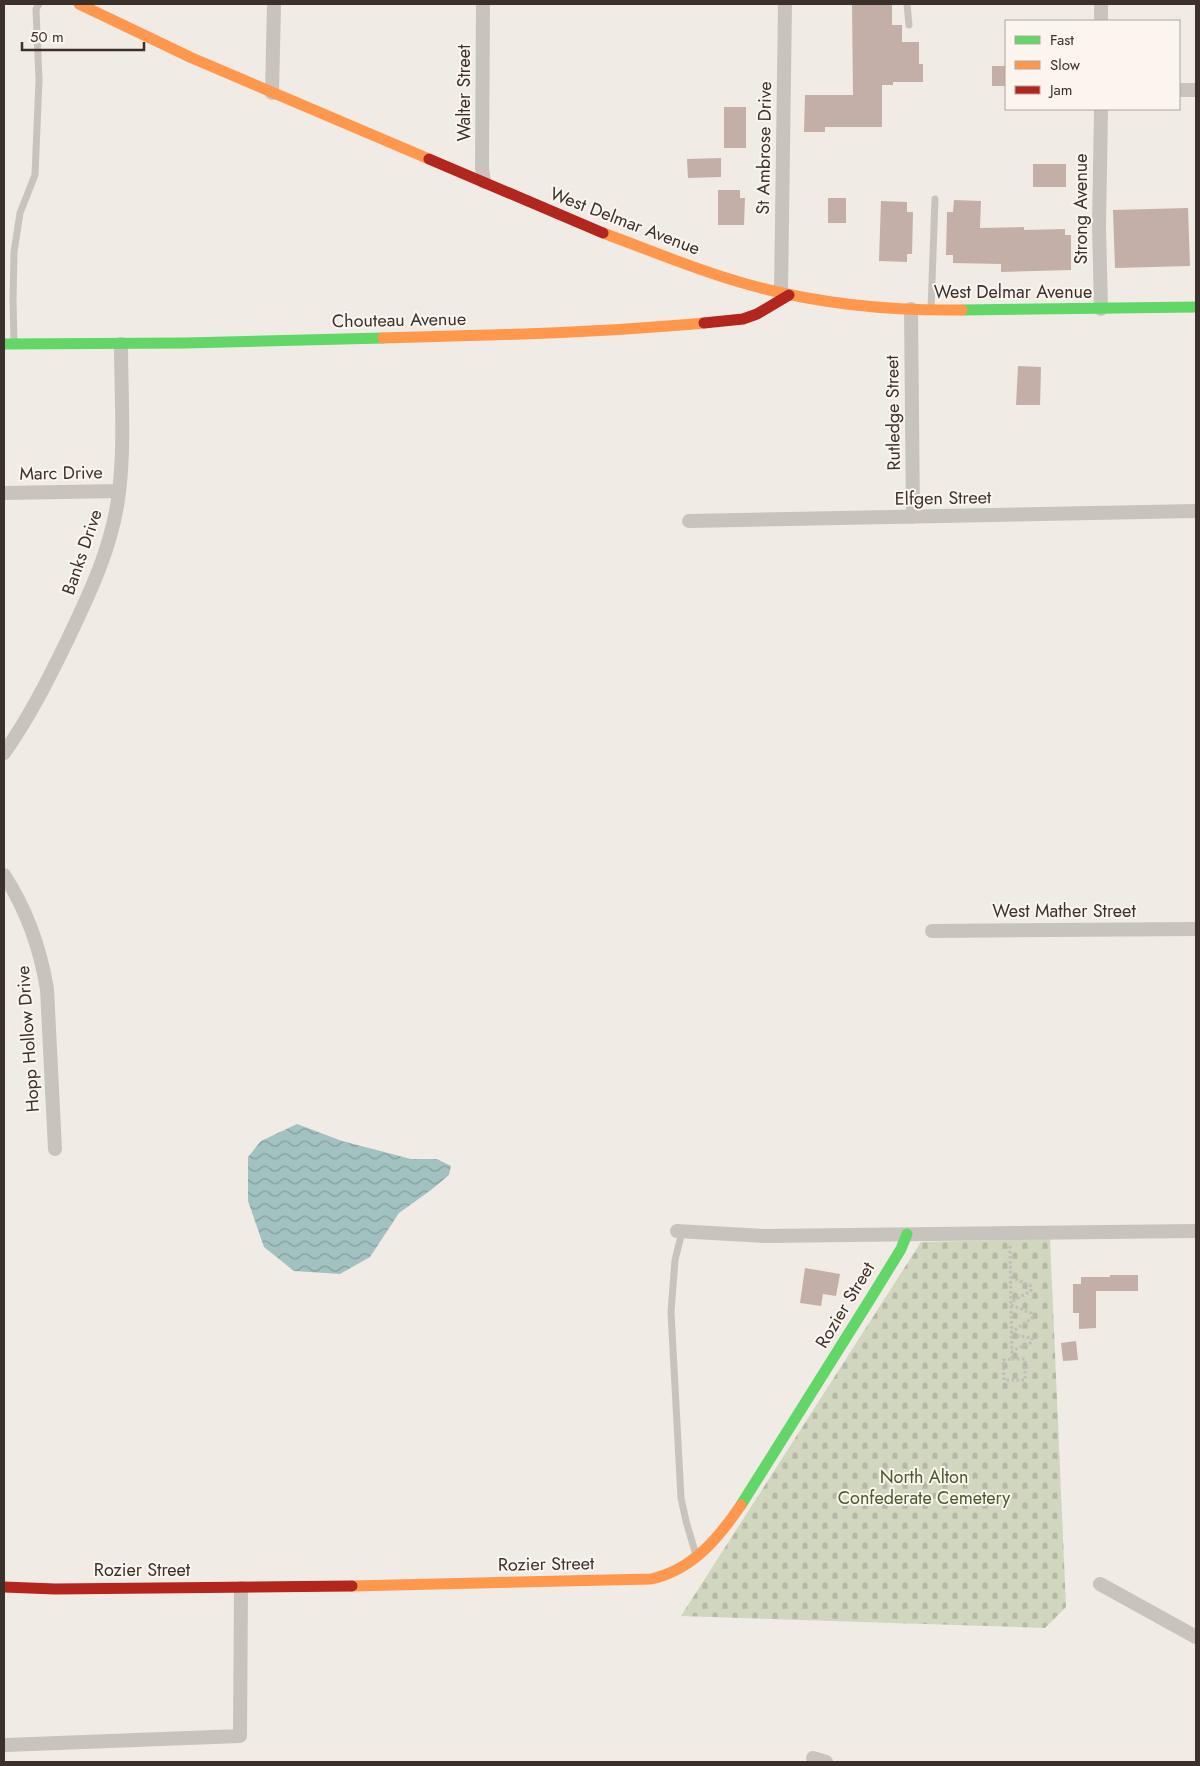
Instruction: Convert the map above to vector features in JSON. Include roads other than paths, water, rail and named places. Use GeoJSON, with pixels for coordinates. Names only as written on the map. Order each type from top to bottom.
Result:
{"type":"FeatureCollection","features":[{"type":"Feature","properties":{"kind":"street","name":"West Delmar Avenue"},"geometry":{"type":"LineString","coordinates":[[79,4],[192,58],[600,232],[735,280],[785,294],[871,307],[931,310],[1196,307]]}},
{"type":"Feature","properties":{"kind":"street"},"geometry":{"type":"LineString","coordinates":[[272,93],[274,4]]}},
{"type":"Feature","properties":{"kind":"street","name":"Walter Street"},"geometry":{"type":"LineString","coordinates":[[483,4],[482,168],[484,182]]}},
{"type":"Feature","properties":{"kind":"street","name":"St Ambrose Drive"},"geometry":{"type":"LineString","coordinates":[[785,4],[785,294]]}},
{"type":"Feature","properties":{"kind":"street"},"geometry":{"type":"LineString","coordinates":[[1100,4],[1101,20]]}},
{"type":"Feature","properties":{"kind":"street"},"geometry":{"type":"LineString","coordinates":[[1180,90],[1196,90]]}},
{"type":"Feature","properties":{"kind":"street","name":"Strong Avenue"},"geometry":{"type":"LineString","coordinates":[[1100,110],[1101,309]]}},
{"type":"Feature","properties":{"kind":"street","name":"Chouteau Avenue"},"geometry":{"type":"LineString","coordinates":[[9,344],[120,344],[560,333],[641,329],[743,320],[757,314],[785,294]]}},
{"type":"Feature","properties":{"kind":"street","name":"Rutledge Street"},"geometry":{"type":"LineString","coordinates":[[911,309],[913,517]]}},
{"type":"Feature","properties":{"kind":"street","name":"Banks Drive"},"geometry":{"type":"LineString","coordinates":[[4,753],[40,695],[82,608],[101,563],[110,535],[119,491],[122,447],[120,344]]}},
{"type":"Feature","properties":{"kind":"street","name":"Marc Drive"},"geometry":{"type":"LineString","coordinates":[[4,493],[119,491]]}},
{"type":"Feature","properties":{"kind":"street","name":"Elfgen Street"},"geometry":{"type":"LineString","coordinates":[[690,521],[1196,511]]}},
{"type":"Feature","properties":{"kind":"street","name":"Hopp Hollow Drive"},"geometry":{"type":"LineString","coordinates":[[4,875],[27,914],[43,963],[47,989],[55,1149]]}},
{"type":"Feature","properties":{"kind":"street","name":"West Mather Street"},"geometry":{"type":"LineString","coordinates":[[932,931],[1196,930]]}},
{"type":"Feature","properties":{"kind":"street","name":"Rozier Street"},"geometry":{"type":"LineString","coordinates":[[680,1232],[766,1236],[1196,1231]]}},
{"type":"Feature","properties":{"kind":"street","name":"Rozier Street"},"geometry":{"type":"LineString","coordinates":[[4,1587],[55,1589],[241,1588],[644,1580],[661,1578],[679,1570],[713,1542],[835,1358],[901,1249],[907,1234]]}},
{"type":"Feature","properties":{"kind":"street"},"geometry":{"type":"LineString","coordinates":[[1100,1584],[1196,1637]]}},
{"type":"Feature","properties":{"kind":"street"},"geometry":{"type":"LineString","coordinates":[[6,1746],[240,1736],[241,1588]]}},
{"type":"Feature","properties":{"kind":"lane"},"geometry":{"type":"LineString","coordinates":[[9,344],[14,252],[20,213],[35,175],[39,80],[36,9],[38,4]]}},
{"type":"Feature","properties":{"kind":"lane"},"geometry":{"type":"LineString","coordinates":[[908,4],[909,24]]}},
{"type":"Feature","properties":{"kind":"lane"},"geometry":{"type":"LineString","coordinates":[[931,310],[935,199]]}},
{"type":"Feature","properties":{"kind":"lane"},"geometry":{"type":"LineString","coordinates":[[680,1232],[672,1285],[672,1339],[681,1498],[697,1557]]}},
{"type":"Feature","properties":{"kind":"water"},"geometry":{"type":"Polygon","coordinates":[[[297,1124],[342,1141],[411,1159],[437,1159],[451,1166],[449,1175],[399,1213],[370,1257],[340,1274],[294,1271],[264,1247],[248,1201],[248,1157],[261,1141],[297,1124]]]}},
{"type":"Feature","properties":{"kind":"park label","name":"North Alton Confederate Cemetery"},"geometry":{"type":"Point","coordinates":[924,1487]}}]}
